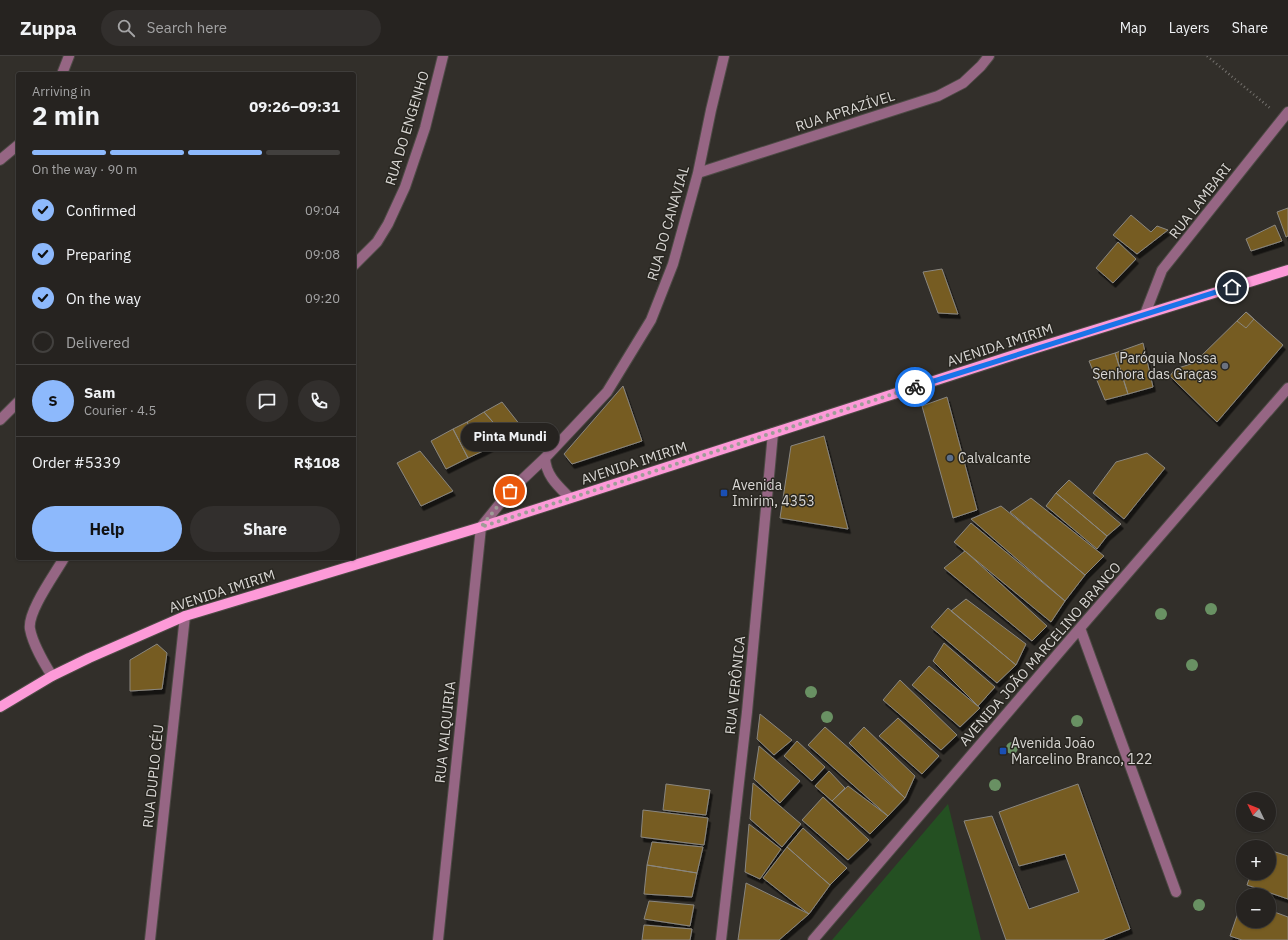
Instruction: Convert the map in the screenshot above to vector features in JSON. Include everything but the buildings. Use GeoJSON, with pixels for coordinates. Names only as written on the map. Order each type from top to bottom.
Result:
{"type":"FeatureCollection","features":[{"type":"Feature","properties":{"kind":"main road","name":"AVENIDA IMIRIM"},"geometry":{"type":"LineString","coordinates":[[0,707],[52,676],[88,658],[185,616],[481,527],[1145,314],[1288,270]]}},
{"type":"Feature","properties":{"kind":"street"},"geometry":{"type":"LineString","coordinates":[[63,72],[69,56]]}},
{"type":"Feature","properties":{"kind":"street","name":"RUA DO ENGENHO"},"geometry":{"type":"LineString","coordinates":[[356,262],[377,242],[388,224],[405,187],[425,128],[443,56]]}},
{"type":"Feature","properties":{"kind":"street","name":"RUA DO CANAVIAL"},"geometry":{"type":"LineString","coordinates":[[481,527],[510,491],[545,458],[607,392],[651,320],[673,264],[698,174],[724,56]]}},
{"type":"Feature","properties":{"kind":"street","name":"RUA APRAZÍVEL"},"geometry":{"type":"LineString","coordinates":[[698,174],[938,96],[963,83],[989,56]]}},
{"type":"Feature","properties":{"kind":"street","name":"RUA LAMBARI"},"geometry":{"type":"LineString","coordinates":[[1145,314],[1162,270],[1285,115]]}},
{"type":"Feature","properties":{"kind":"street"},"geometry":{"type":"LineString","coordinates":[[0,160],[16,147]]}},
{"type":"Feature","properties":{"kind":"street","name":"AVENIDA JOÃO MARCELINO BRANCO"},"geometry":{"type":"LineString","coordinates":[[813,940],[1288,388]]}},
{"type":"Feature","properties":{"kind":"street"},"geometry":{"type":"LineString","coordinates":[[0,420],[16,404]]}},
{"type":"Feature","properties":{"kind":"street","name":"RUA VERÔNICA"},"geometry":{"type":"LineString","coordinates":[[721,940],[747,712],[773,433]]}},
{"type":"Feature","properties":{"kind":"street"},"geometry":{"type":"LineString","coordinates":[[545,458],[550,476],[556,485],[570,498]]}},
{"type":"Feature","properties":{"kind":"street","name":"RUA VALQUIRIA"},"geometry":{"type":"LineString","coordinates":[[438,940],[481,527]]}},
{"type":"Feature","properties":{"kind":"street"},"geometry":{"type":"LineString","coordinates":[[52,676],[44,662],[30,628],[31,618],[36,606],[63,560]]}},
{"type":"Feature","properties":{"kind":"street","name":"RUA DUPLO CÉU"},"geometry":{"type":"LineString","coordinates":[[150,940],[185,616]]}},
{"type":"Feature","properties":{"kind":"street"},"geometry":{"type":"LineString","coordinates":[[1080,628],[1176,892]]}},
{"type":"Feature","properties":{"kind":"path"},"geometry":{"type":"LineString","coordinates":[[1207,56],[1285,115]]}},
{"type":"Feature","properties":{"kind":"green space"},"geometry":{"type":"Polygon","coordinates":[[[948,804],[981,940],[832,940],[948,804]]]}},
{"type":"Feature","properties":{"kind":"way so far"},"geometry":{"type":"LineString","coordinates":[[510,491],[481,527],[915,387]]}},
{"type":"Feature","properties":{"kind":"place","name":"Paróquia Nossa Senhora das Graças"},"geometry":{"type":"Point","coordinates":[1225,366]}},
{"type":"Feature","properties":{"kind":"place","name":"Calvalcante"},"geometry":{"type":"Point","coordinates":[950,458]}},
{"type":"Feature","properties":{"kind":"place","name":"Pinta Mundi"},"geometry":{"type":"Point","coordinates":[510,491]}},
{"type":"Feature","properties":{"kind":"place","name":"Avenida Imirim, 4353"},"geometry":{"type":"Point","coordinates":[724,493]}},
{"type":"Feature","properties":{"kind":"place","name":"Avenida João Marcelino Branco, 122"},"geometry":{"type":"Point","coordinates":[1003,751]}},
{"type":"Feature","properties":{"kind":"route"},"geometry":{"type":"LineString","coordinates":[[915,387],[1232,287]]}}]}
